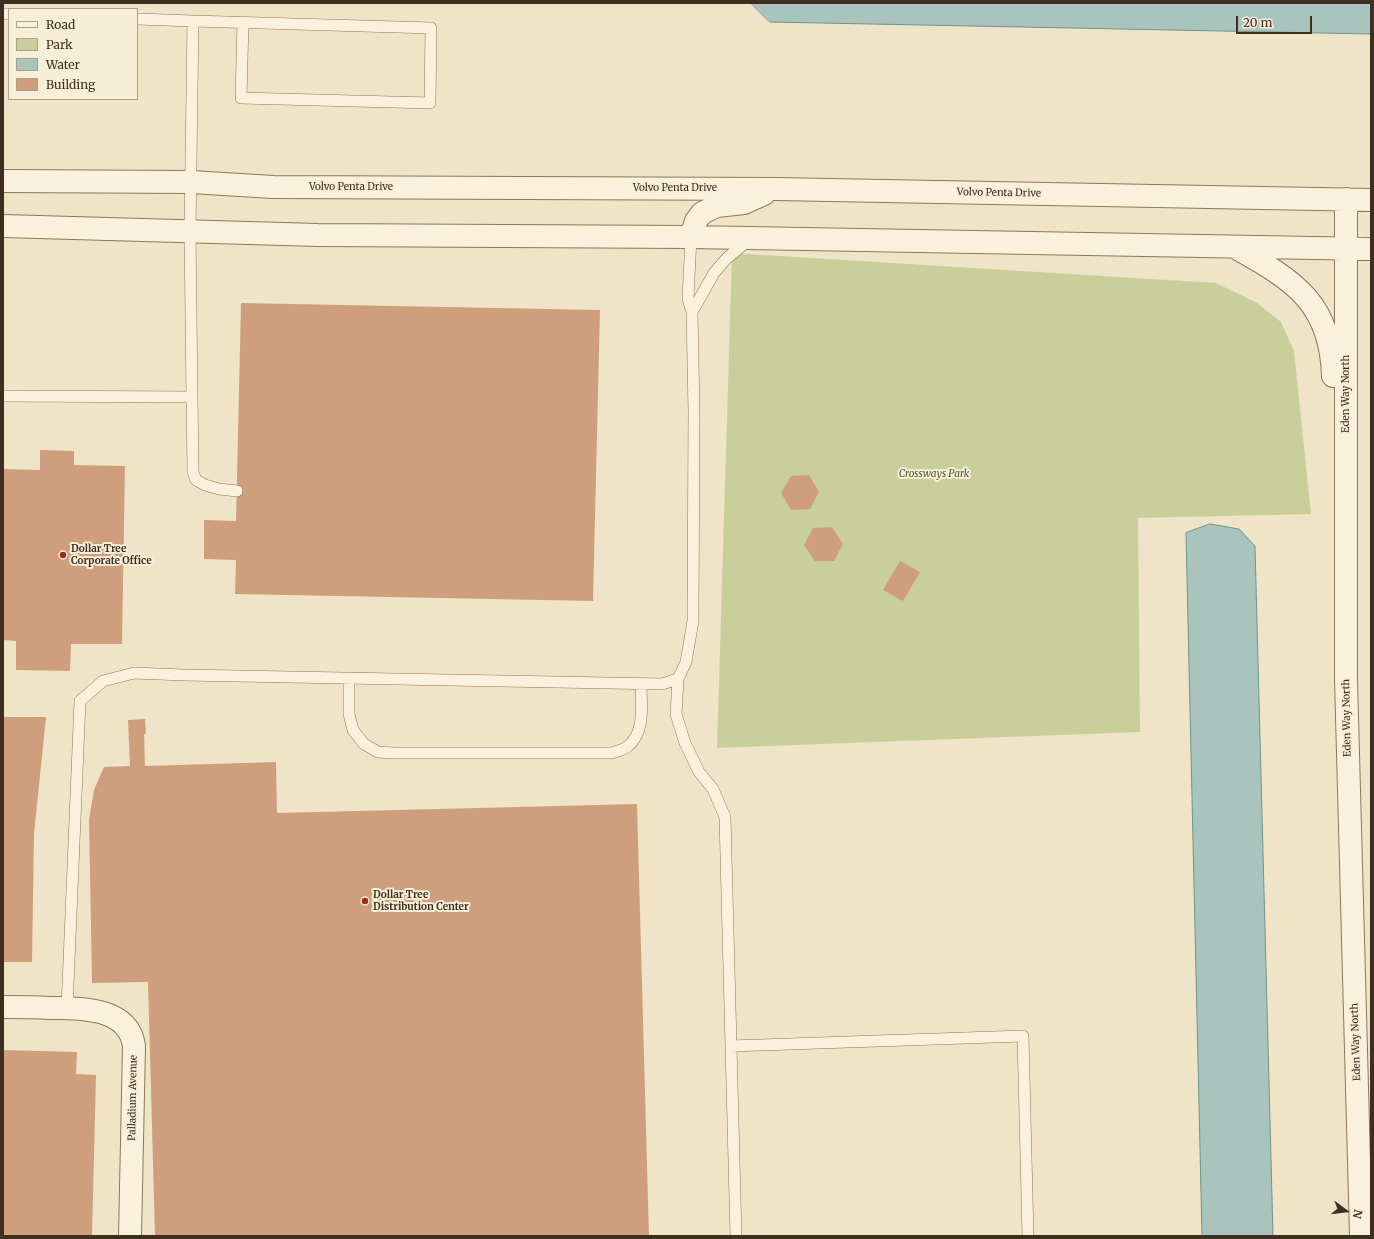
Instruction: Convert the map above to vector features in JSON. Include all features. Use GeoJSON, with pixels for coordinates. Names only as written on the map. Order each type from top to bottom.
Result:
{"type":"FeatureCollection","features":[{"type":"Feature","properties":{"kind":"street","name":"Volvo Penta Drive"},"geometry":{"type":"LineString","coordinates":[[3,181],[191,182],[281,187],[776,188],[1371,200]]}},
{"type":"Feature","properties":{"kind":"street"},"geometry":{"type":"LineString","coordinates":[[691,237],[696,221],[702,213],[717,206],[744,203],[776,188]]}},
{"type":"Feature","properties":{"kind":"street","name":"Eden Way North"},"geometry":{"type":"LineString","coordinates":[[1346,199],[1346,679],[1361,1236]]}},
{"type":"Feature","properties":{"kind":"street"},"geometry":{"type":"LineString","coordinates":[[3,226],[318,235],[691,237],[1371,249]]}},
{"type":"Feature","properties":{"kind":"street"},"geometry":{"type":"LineString","coordinates":[[1235,247],[1272,268],[1289,281],[1306,298],[1319,314],[1326,329],[1331,348],[1333,374],[1336,543],[1346,679]]}},
{"type":"Feature","properties":{"kind":"street","name":"Palladium Avenue"},"geometry":{"type":"LineString","coordinates":[[3,1007],[67,1008],[89,1010],[107,1014],[125,1026],[130,1032],[133,1038],[130,1236]]}},
{"type":"Feature","properties":{"kind":"lane"},"geometry":{"type":"LineString","coordinates":[[138,19],[431,28],[430,103],[241,98],[243,23]]}},
{"type":"Feature","properties":{"kind":"lane"},"geometry":{"type":"LineString","coordinates":[[193,21],[190,231],[192,472],[196,480],[212,488],[237,491]]}},
{"type":"Feature","properties":{"kind":"lane"},"geometry":{"type":"LineString","coordinates":[[691,237],[688,299],[692,312],[694,411],[694,621],[686,662],[678,679],[676,714],[685,743],[699,772],[713,789],[724,818],[736,1236]]}},
{"type":"Feature","properties":{"kind":"lane"},"geometry":{"type":"LineString","coordinates":[[692,312],[714,272],[727,258],[752,238]]}},
{"type":"Feature","properties":{"kind":"lane"},"geometry":{"type":"LineString","coordinates":[[3,396],[192,397]]}},
{"type":"Feature","properties":{"kind":"lane"},"geometry":{"type":"LineString","coordinates":[[67,1008],[80,701],[103,681],[134,673],[641,684],[662,684],[678,679]]}},
{"type":"Feature","properties":{"kind":"lane"},"geometry":{"type":"LineString","coordinates":[[348,678],[349,714],[353,730],[364,744],[378,752],[394,753],[612,753],[627,747],[638,734],[641,717],[641,684]]}},
{"type":"Feature","properties":{"kind":"lane"},"geometry":{"type":"LineString","coordinates":[[731,1046],[1023,1036],[1028,1236]]}},
{"type":"Feature","properties":{"kind":"green space","name":"Crossways Park"},"geometry":{"type":"Polygon","coordinates":[[[732,253],[1216,283],[1257,303],[1281,322],[1294,351],[1311,514],[1138,518],[1140,732],[717,748],[732,253]]]}},
{"type":"Feature","properties":{"kind":"water"},"geometry":{"type":"Polygon","coordinates":[[[751,3],[1371,3],[1371,34],[770,22],[751,3]]]}},
{"type":"Feature","properties":{"kind":"water"},"geometry":{"type":"Polygon","coordinates":[[[1210,524],[1239,529],[1255,546],[1273,1236],[1202,1236],[1186,533],[1210,524]]]}},
{"type":"Feature","properties":{"kind":"building"},"geometry":{"type":"Polygon","coordinates":[[[241,303],[600,310],[593,601],[235,594],[236,560],[204,559],[204,520],[236,521],[241,303]]]}},
{"type":"Feature","properties":{"kind":"building","name":"Dollar Tree Corporate Office"},"geometry":{"type":"Polygon","coordinates":[[[40,450],[74,451],[74,465],[125,466],[122,644],[71,644],[70,671],[16,670],[16,641],[3,640],[3,469],[40,470],[40,450]]]}},
{"type":"Feature","properties":{"kind":"building"},"geometry":{"type":"Polygon","coordinates":[[[809,475],[819,492],[810,509],[791,510],[781,493],[791,476],[809,475]]]}},
{"type":"Feature","properties":{"kind":"building"},"geometry":{"type":"Polygon","coordinates":[[[832,527],[843,544],[834,561],[815,561],[804,545],[813,528],[832,527]]]}},
{"type":"Feature","properties":{"kind":"building"},"geometry":{"type":"Polygon","coordinates":[[[900,561],[920,572],[903,601],[883,590],[900,561]]]}},
{"type":"Feature","properties":{"kind":"building"},"geometry":{"type":"Polygon","coordinates":[[[3,717],[46,717],[34,834],[32,962],[3,962],[3,717]]]}},
{"type":"Feature","properties":{"kind":"building","name":"Dollar Tree Distribution Center"},"geometry":{"type":"Polygon","coordinates":[[[145,719],[145,766],[276,762],[277,813],[637,804],[649,1236],[155,1236],[148,982],[92,983],[89,819],[94,790],[104,767],[130,766],[128,720],[145,719]]]}},
{"type":"Feature","properties":{"kind":"building"},"geometry":{"type":"Polygon","coordinates":[[[3,1050],[77,1052],[76,1074],[96,1075],[92,1236],[3,1236],[3,1050]]]}},
{"type":"Feature","properties":{"kind":"place","name":"Dollar Tree Corporate Office"},"geometry":{"type":"Point","coordinates":[63,555]}},
{"type":"Feature","properties":{"kind":"place","name":"Dollar Tree Distribution Center"},"geometry":{"type":"Point","coordinates":[365,901]}}]}
